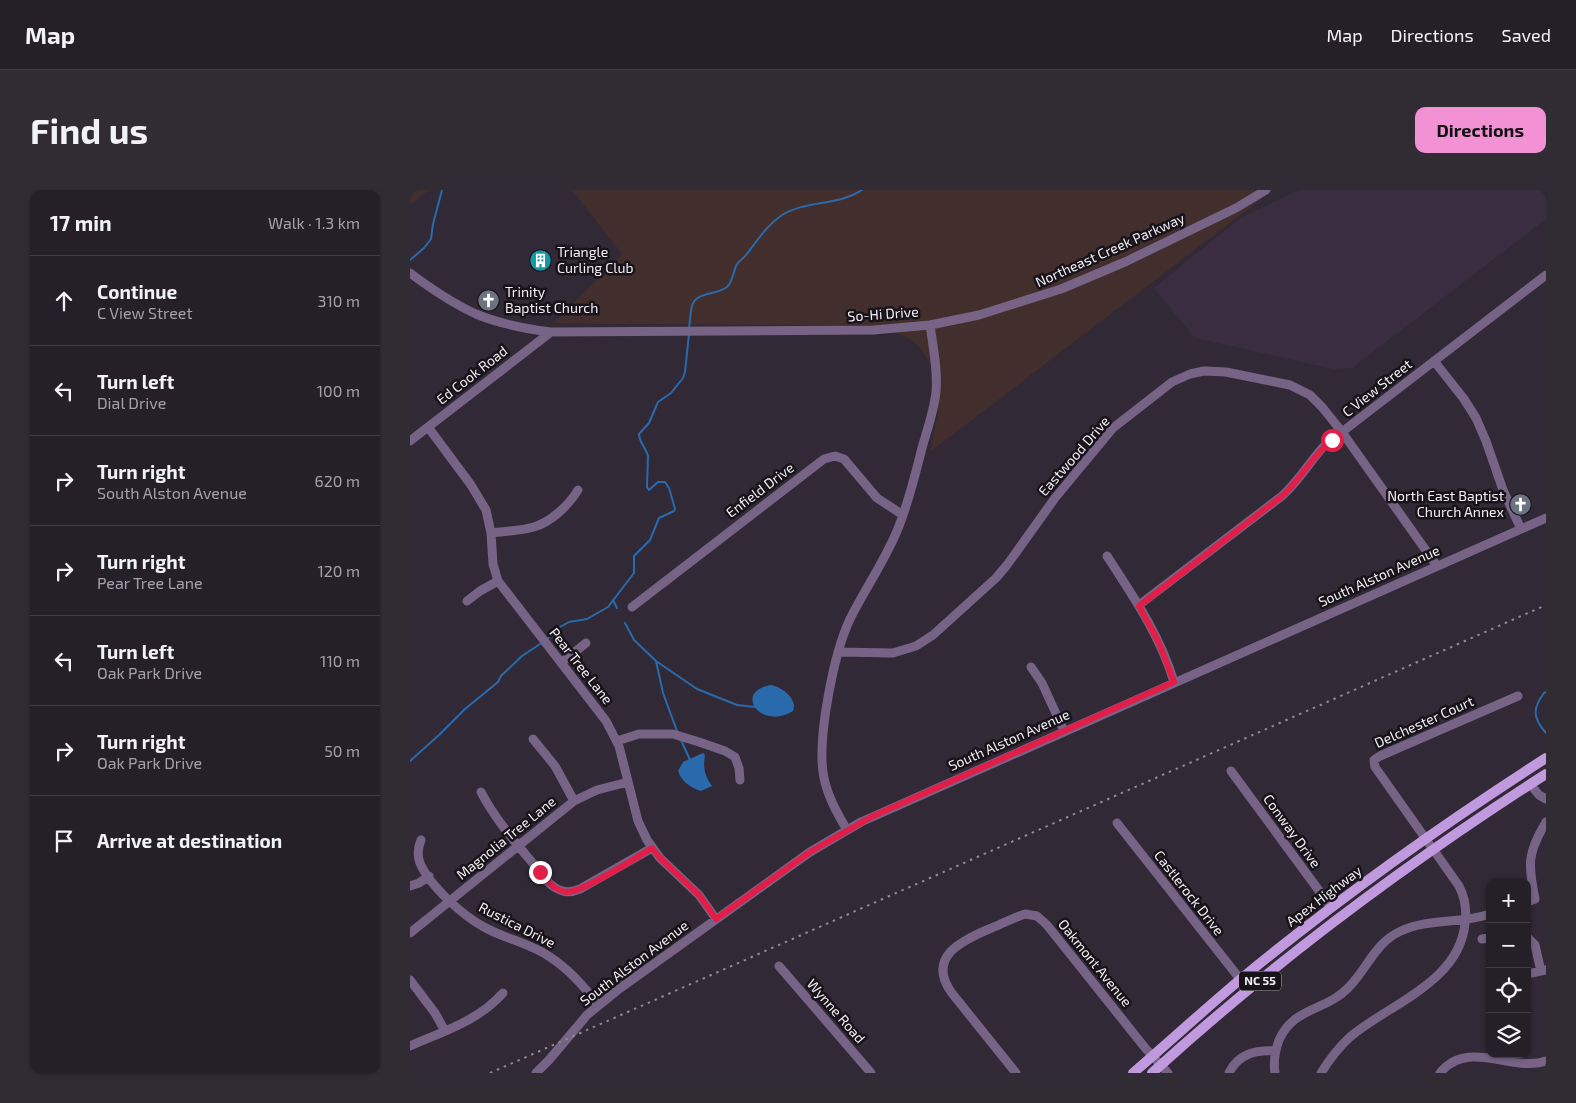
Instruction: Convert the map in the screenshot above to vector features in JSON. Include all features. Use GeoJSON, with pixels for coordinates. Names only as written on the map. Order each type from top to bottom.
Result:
{"type":"FeatureCollection","features":[{"type":"Feature","properties":{"kind":"main road","name":"Apex Highway"},"geometry":{"type":"LineString","coordinates":[[1133,1073],[1240,979],[1331,907],[1427,838],[1546,758]]}},
{"type":"Feature","properties":{"kind":"main road","name":"Apex Highway"},"geometry":{"type":"LineString","coordinates":[[1152,1073],[1164,1069],[1227,1008],[1312,939],[1434,848],[1546,774]]}},
{"type":"Feature","properties":{"kind":"street","name":"Northeast Creek Parkway"},"geometry":{"type":"LineString","coordinates":[[930,324],[987,313],[1061,289],[1125,262],[1236,208],[1266,190]]}},
{"type":"Feature","properties":{"kind":"street","name":"So-Hi Drive"},"geometry":{"type":"LineString","coordinates":[[410,273],[433,291],[476,314],[529,329],[551,332],[874,330],[930,324],[936,370],[936,392],[932,410],[903,515],[887,552],[851,617],[838,652],[824,727],[822,764],[824,777],[831,800],[847,830]]}},
{"type":"Feature","properties":{"kind":"street","name":"C View Street"},"geometry":{"type":"LineString","coordinates":[[1139,606],[1282,496],[1295,484],[1325,445],[1546,275]]}},
{"type":"Feature","properties":{"kind":"street","name":"Ed Cook Road"},"geometry":{"type":"LineString","coordinates":[[410,441],[551,332]]}},
{"type":"Feature","properties":{"kind":"street"},"geometry":{"type":"LineString","coordinates":[[1434,361],[1464,399],[1476,418],[1503,490],[1521,529]]}},
{"type":"Feature","properties":{"kind":"street","name":"Eastwood Drive"},"geometry":{"type":"LineString","coordinates":[[838,652],[893,652],[916,646],[933,635],[996,578],[1055,498],[1108,434],[1154,396],[1180,378],[1204,370],[1219,371],[1290,385],[1303,391],[1315,400],[1342,432],[1437,566]]}},
{"type":"Feature","properties":{"kind":"street","name":"Pear Tree Lane"},"geometry":{"type":"LineString","coordinates":[[428,427],[486,510],[491,533],[493,564],[498,581],[606,721],[617,741],[638,821],[652,848],[699,895],[716,919]]}},
{"type":"Feature","properties":{"kind":"street","name":"Enfield Drive"},"geometry":{"type":"LineString","coordinates":[[632,607],[770,500],[829,457],[835,456],[844,459],[862,483],[877,498],[903,515]]}},
{"type":"Feature","properties":{"kind":"street"},"geometry":{"type":"LineString","coordinates":[[491,533],[534,527],[546,521],[574,498],[578,490]]}},
{"type":"Feature","properties":{"kind":"street","name":"South Alston Avenue"},"geometry":{"type":"LineString","coordinates":[[536,1073],[587,1015],[598,1006],[810,852],[847,830],[896,805],[1546,518]]}},
{"type":"Feature","properties":{"kind":"street"},"geometry":{"type":"LineString","coordinates":[[1107,556],[1139,606],[1159,643],[1174,682]]}},
{"type":"Feature","properties":{"kind":"street"},"geometry":{"type":"LineString","coordinates":[[467,601],[498,581]]}},
{"type":"Feature","properties":{"kind":"street"},"geometry":{"type":"LineString","coordinates":[[561,663],[586,643]]}},
{"type":"Feature","properties":{"kind":"street"},"geometry":{"type":"LineString","coordinates":[[1032,667],[1042,683],[1064,731]]}},
{"type":"Feature","properties":{"kind":"street","name":"Delchester Court"},"geometry":{"type":"LineString","coordinates":[[1427,838],[1375,766],[1374,760],[1518,696]]}},
{"type":"Feature","properties":{"kind":"street"},"geometry":{"type":"LineString","coordinates":[[617,741],[639,734],[673,734],[699,742],[725,751],[734,757],[739,768],[740,780]]}},
{"type":"Feature","properties":{"kind":"street"},"geometry":{"type":"LineString","coordinates":[[532,739],[555,766],[574,801]]}},
{"type":"Feature","properties":{"kind":"street","name":"Conway Drive"},"geometry":{"type":"LineString","coordinates":[[1231,771],[1331,907]]}},
{"type":"Feature","properties":{"kind":"street","name":"Magnolia Tree Lane"},"geometry":{"type":"LineString","coordinates":[[410,933],[574,801],[597,790],[628,782]]}},
{"type":"Feature","properties":{"kind":"street"},"geometry":{"type":"LineString","coordinates":[[1530,784],[1539,795],[1546,799]]}},
{"type":"Feature","properties":{"kind":"street"},"geometry":{"type":"LineString","coordinates":[[481,792],[489,808],[555,888],[567,892],[580,889],[652,848]]}},
{"type":"Feature","properties":{"kind":"street"},"geometry":{"type":"LineString","coordinates":[[1530,878],[1532,850],[1546,822]]}},
{"type":"Feature","properties":{"kind":"street","name":"Castlerock Drive"},"geometry":{"type":"LineString","coordinates":[[1117,823],[1240,979]]}},
{"type":"Feature","properties":{"kind":"street"},"geometry":{"type":"LineString","coordinates":[[1321,1073],[1349,1038],[1444,970],[1459,949],[1466,920],[1466,906],[1462,893],[1427,838]]}},
{"type":"Feature","properties":{"kind":"street","name":"Rustica Drive"},"geometry":{"type":"LineString","coordinates":[[421,840],[418,846],[419,860],[429,876],[449,900],[484,927],[527,944],[556,960],[579,981],[598,1006]]}},
{"type":"Feature","properties":{"kind":"street"},"geometry":{"type":"LineString","coordinates":[[410,886],[419,883],[429,876]]}},
{"type":"Feature","properties":{"kind":"street"},"geometry":{"type":"LineString","coordinates":[[1531,881],[1535,900],[1531,901]]}},
{"type":"Feature","properties":{"kind":"street","name":"Oakmont Avenue"},"geometry":{"type":"LineString","coordinates":[[1016,1073],[951,992],[946,984],[943,970],[948,953],[960,943],[1025,914],[1037,916],[1047,925],[1152,1056]]}},
{"type":"Feature","properties":{"kind":"street"},"geometry":{"type":"LineString","coordinates":[[1276,1073],[1274,1051],[1283,1031],[1302,1013],[1345,991],[1360,974],[1373,954],[1389,938],[1413,926],[1466,920],[1486,915]]}},
{"type":"Feature","properties":{"kind":"street"},"geometry":{"type":"LineString","coordinates":[[1531,941],[1535,945],[1543,971]]}},
{"type":"Feature","properties":{"kind":"street","name":"Wynne Road"},"geometry":{"type":"LineString","coordinates":[[779,966],[872,1073]]}},
{"type":"Feature","properties":{"kind":"street"},"geometry":{"type":"LineString","coordinates":[[410,980],[435,1013],[445,1031]]}},
{"type":"Feature","properties":{"kind":"street"},"geometry":{"type":"LineString","coordinates":[[410,1046],[471,1020],[486,1010],[503,993]]}},
{"type":"Feature","properties":{"kind":"street"},"geometry":{"type":"LineString","coordinates":[[1229,1073],[1241,1057],[1248,1053],[1274,1051]]}},
{"type":"Feature","properties":{"kind":"street"},"geometry":{"type":"LineString","coordinates":[[1440,1073],[1446,1066],[1460,1059],[1486,1055]]}},
{"type":"Feature","properties":{"kind":"street"},"geometry":{"type":"LineString","coordinates":[[1152,1056],[1164,1069]]}},
{"type":"Feature","properties":{"kind":"street"},"geometry":{"type":"LineString","coordinates":[[1502,1058],[1515,1062],[1540,1063],[1546,1061]]}},
{"type":"Feature","properties":{"kind":"shaded area"},"geometry":{"type":"Polygon","coordinates":[[[410,190],[429,190],[410,205],[410,190]]]}},
{"type":"Feature","properties":{"kind":"shaded area"},"geometry":{"type":"Polygon","coordinates":[[[572,190],[1273,190],[930,452],[938,415],[939,399],[935,373],[918,346],[910,339],[888,328],[858,325],[554,323],[622,254],[572,190]]]}},
{"type":"Feature","properties":{"kind":"shaded area"},"geometry":{"type":"Polygon","coordinates":[[[1299,190],[1546,190],[1546,219],[1352,368],[1333,369],[1195,338],[1154,288],[1240,218],[1299,190]]]}},
{"type":"Feature","properties":{"kind":"water"},"geometry":{"type":"Polygon","coordinates":[[[771,685],[780,688],[788,694],[793,702],[793,711],[782,716],[771,716],[762,713],[756,708],[753,702],[754,695],[759,689],[771,685]]]}},
{"type":"Feature","properties":{"kind":"water"},"geometry":{"type":"Polygon","coordinates":[[[703,753],[705,755],[704,767],[706,775],[712,786],[701,791],[687,784],[681,778],[678,771],[683,762],[703,753]]]}},
{"type":"Feature","properties":{"kind":"waterway"},"geometry":{"type":"LineString","coordinates":[[410,260],[431,239],[442,190]]}},
{"type":"Feature","properties":{"kind":"waterway"},"geometry":{"type":"LineString","coordinates":[[689,329],[691,309],[694,301],[697,298],[727,287],[731,282],[738,263],[767,228],[777,219],[792,210],[843,199],[862,190]]}},
{"type":"Feature","properties":{"kind":"waterway"},"geometry":{"type":"LineString","coordinates":[[547,639],[560,627],[569,622],[587,619],[608,607],[634,573],[634,556],[650,540],[659,518],[675,509],[669,488],[665,482],[658,482],[649,490],[647,487],[648,456],[639,434],[649,423],[658,402],[671,393],[683,378],[689,334]]}},
{"type":"Feature","properties":{"kind":"waterway"},"geometry":{"type":"LineString","coordinates":[[613,600],[617,608]]}},
{"type":"Feature","properties":{"kind":"waterway"},"geometry":{"type":"LineString","coordinates":[[625,623],[634,640],[656,661],[697,689],[737,705],[755,707]]}},
{"type":"Feature","properties":{"kind":"waterway"},"geometry":{"type":"LineString","coordinates":[[410,761],[465,709],[498,682],[501,676],[522,656],[543,642]]}},
{"type":"Feature","properties":{"kind":"waterway"},"geometry":{"type":"LineString","coordinates":[[656,661],[663,693],[677,731]]}},
{"type":"Feature","properties":{"kind":"waterway"},"geometry":{"type":"LineString","coordinates":[[1546,692],[1537,704],[1536,709],[1536,718],[1546,733]]}},
{"type":"Feature","properties":{"kind":"waterway"},"geometry":{"type":"LineString","coordinates":[[681,740],[690,760]]}},
{"type":"Feature","properties":{"kind":"railway"},"geometry":{"type":"LineString","coordinates":[[490,1073],[1546,605]]}},
{"type":"Feature","properties":{"kind":"place","name":"Triangle Curling Club"},"geometry":{"type":"Point","coordinates":[541,260]}},
{"type":"Feature","properties":{"kind":"place","name":"Trinity Baptist Church"},"geometry":{"type":"Point","coordinates":[489,300]}},
{"type":"Feature","properties":{"kind":"place","name":"North East Baptist Church Annex"},"geometry":{"type":"Point","coordinates":[1520,504]}},
{"type":"Feature","properties":{"kind":"route"},"geometry":{"type":"LineString","coordinates":[[540,872],[555,888],[561,891],[573,892],[652,848],[671,869],[688,882],[716,919],[823,843],[871,817],[1174,682],[1159,643],[1139,606],[1282,496],[1295,484],[1318,452],[1332,440]]}}]}
